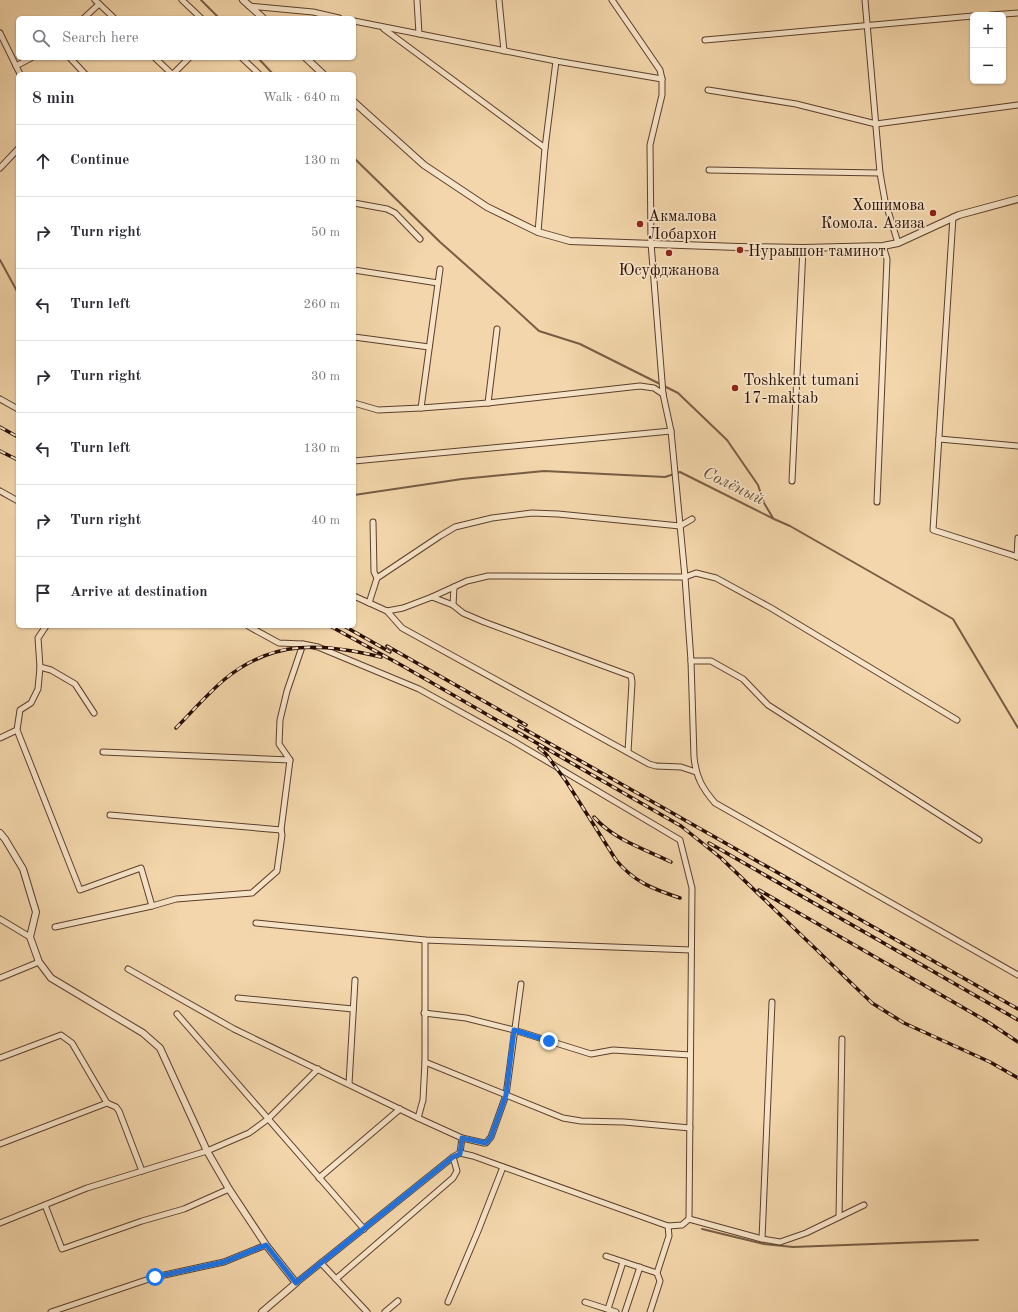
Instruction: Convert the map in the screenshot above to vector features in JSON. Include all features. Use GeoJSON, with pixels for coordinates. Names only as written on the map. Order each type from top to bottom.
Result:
{"type":"FeatureCollection","features":[{"type":"Feature","properties":{"kind":"street"},"geometry":{"type":"LineString","coordinates":[[182,0],[199,16]]}},
{"type":"Feature","properties":{"kind":"street"},"geometry":{"type":"LineString","coordinates":[[243,0],[261,16]]}},
{"type":"Feature","properties":{"kind":"street"},"geometry":{"type":"LineString","coordinates":[[417,0],[419,34]]}},
{"type":"Feature","properties":{"kind":"street"},"geometry":{"type":"LineString","coordinates":[[499,0],[504,50]]}},
{"type":"Feature","properties":{"kind":"street"},"geometry":{"type":"LineString","coordinates":[[612,0],[660,70],[662,80],[662,95],[650,145],[651,243],[663,391],[671,431],[685,577],[691,661],[694,757],[696,772],[704,791],[715,803],[1018,975]]}},
{"type":"Feature","properties":{"kind":"street"},"geometry":{"type":"LineString","coordinates":[[865,0],[880,172],[885,201],[898,243]]}},
{"type":"Feature","properties":{"kind":"street"},"geometry":{"type":"LineString","coordinates":[[86,16],[97,2],[112,16]]}},
{"type":"Feature","properties":{"kind":"street"},"geometry":{"type":"LineString","coordinates":[[249,6],[313,12],[330,16]]}},
{"type":"Feature","properties":{"kind":"street"},"geometry":{"type":"LineString","coordinates":[[1006,14],[1018,13]]}},
{"type":"Feature","properties":{"kind":"street"},"geometry":{"type":"LineString","coordinates":[[705,40],[970,16]]}},
{"type":"Feature","properties":{"kind":"street"},"geometry":{"type":"LineString","coordinates":[[356,21],[556,61],[662,80]]}},
{"type":"Feature","properties":{"kind":"street"},"geometry":{"type":"LineString","coordinates":[[382,27],[545,148]]}},
{"type":"Feature","properties":{"kind":"street"},"geometry":{"type":"LineString","coordinates":[[0,33],[19,72]]}},
{"type":"Feature","properties":{"kind":"street"},"geometry":{"type":"LineString","coordinates":[[16,66],[27,60]]}},
{"type":"Feature","properties":{"kind":"street"},"geometry":{"type":"LineString","coordinates":[[72,60],[83,72]]}},
{"type":"Feature","properties":{"kind":"street"},"geometry":{"type":"LineString","coordinates":[[157,60],[170,72]]}},
{"type":"Feature","properties":{"kind":"street"},"geometry":{"type":"LineString","coordinates":[[174,72],[187,60]]}},
{"type":"Feature","properties":{"kind":"street"},"geometry":{"type":"LineString","coordinates":[[244,60],[257,72]]}},
{"type":"Feature","properties":{"kind":"street"},"geometry":{"type":"LineString","coordinates":[[308,60],[321,72]]}},
{"type":"Feature","properties":{"kind":"street"},"geometry":{"type":"LineString","coordinates":[[538,232],[545,148],[556,61]]}},
{"type":"Feature","properties":{"kind":"street"},"geometry":{"type":"LineString","coordinates":[[708,90],[796,104],[876,124],[1018,105]]}},
{"type":"Feature","properties":{"kind":"street"},"geometry":{"type":"LineString","coordinates":[[356,104],[424,165],[487,207],[538,232],[570,241],[804,248],[883,246],[898,243],[953,217],[1018,199]]}},
{"type":"Feature","properties":{"kind":"street"},"geometry":{"type":"LineString","coordinates":[[0,167],[16,151]]}},
{"type":"Feature","properties":{"kind":"street"},"geometry":{"type":"LineString","coordinates":[[709,170],[880,172]]}},
{"type":"Feature","properties":{"kind":"street"},"geometry":{"type":"LineString","coordinates":[[356,203],[387,209],[395,213],[420,239]]}},
{"type":"Feature","properties":{"kind":"street"},"geometry":{"type":"LineString","coordinates":[[953,217],[933,530],[1017,557],[1018,538]]}},
{"type":"Feature","properties":{"kind":"street"},"geometry":{"type":"LineString","coordinates":[[877,502],[887,259],[883,246]]}},
{"type":"Feature","properties":{"kind":"street"},"geometry":{"type":"LineString","coordinates":[[792,481],[804,248]]}},
{"type":"Feature","properties":{"kind":"street"},"geometry":{"type":"LineString","coordinates":[[421,408],[440,269]]}},
{"type":"Feature","properties":{"kind":"street"},"geometry":{"type":"LineString","coordinates":[[356,270],[438,283]]}},
{"type":"Feature","properties":{"kind":"street"},"geometry":{"type":"LineString","coordinates":[[488,403],[497,329]]}},
{"type":"Feature","properties":{"kind":"street"},"geometry":{"type":"LineString","coordinates":[[356,337],[429,347]]}},
{"type":"Feature","properties":{"kind":"street"},"geometry":{"type":"LineString","coordinates":[[356,404],[378,410],[488,403],[640,386],[663,391]]}},
{"type":"Feature","properties":{"kind":"street"},"geometry":{"type":"LineString","coordinates":[[0,399],[16,408]]}},
{"type":"Feature","properties":{"kind":"street"},"geometry":{"type":"LineString","coordinates":[[356,461],[671,431]]}},
{"type":"Feature","properties":{"kind":"street"},"geometry":{"type":"LineString","coordinates":[[938,439],[1018,446]]}},
{"type":"Feature","properties":{"kind":"street"},"geometry":{"type":"LineString","coordinates":[[0,491],[16,500]]}},
{"type":"Feature","properties":{"kind":"street"},"geometry":{"type":"LineString","coordinates":[[369,603],[377,578],[455,527],[492,518],[532,513],[558,514],[680,526],[692,519]]}},
{"type":"Feature","properties":{"kind":"street"},"geometry":{"type":"LineString","coordinates":[[373,522],[374,572],[377,578]]}},
{"type":"Feature","properties":{"kind":"street"},"geometry":{"type":"LineString","coordinates":[[386,611],[404,608],[467,581],[488,576],[685,577],[696,573],[716,578],[771,608],[957,720]]}},
{"type":"Feature","properties":{"kind":"street"},"geometry":{"type":"LineString","coordinates":[[454,587],[454,605]]}},
{"type":"Feature","properties":{"kind":"street"},"geometry":{"type":"LineString","coordinates":[[356,597],[386,611],[402,628],[649,764],[656,766],[681,767],[696,772]]}},
{"type":"Feature","properties":{"kind":"street"},"geometry":{"type":"LineString","coordinates":[[432,597],[454,605],[463,613],[484,622],[631,676],[632,682],[628,752]]}},
{"type":"Feature","properties":{"kind":"street"},"geometry":{"type":"LineString","coordinates":[[45,628],[38,638],[40,667],[38,689],[31,703],[20,710],[18,730],[80,890],[140,868],[152,906]]}},
{"type":"Feature","properties":{"kind":"street"},"geometry":{"type":"LineString","coordinates":[[252,628],[279,643],[303,644],[318,647],[419,689],[513,741],[680,840],[692,888],[689,1219],[682,1225],[668,1226],[473,1156],[460,1154],[453,1157],[262,1312]]}},
{"type":"Feature","properties":{"kind":"street"},"geometry":{"type":"LineString","coordinates":[[56,927],[152,906],[176,899],[252,893],[277,871],[290,760],[279,744],[280,720],[287,691],[303,644]]}},
{"type":"Feature","properties":{"kind":"street"},"geometry":{"type":"LineString","coordinates":[[691,661],[711,661],[743,679],[768,705],[979,840]]}},
{"type":"Feature","properties":{"kind":"street"},"geometry":{"type":"LineString","coordinates":[[40,667],[52,670],[75,684],[94,713]]}},
{"type":"Feature","properties":{"kind":"street"},"geometry":{"type":"LineString","coordinates":[[0,738],[18,730]]}},
{"type":"Feature","properties":{"kind":"street"},"geometry":{"type":"LineString","coordinates":[[103,752],[290,760]]}},
{"type":"Feature","properties":{"kind":"street"},"geometry":{"type":"LineString","coordinates":[[110,815],[281,830]]}},
{"type":"Feature","properties":{"kind":"street"},"geometry":{"type":"LineString","coordinates":[[0,832],[23,869],[36,912],[30,937],[39,962],[51,978],[143,1033],[160,1048],[207,1151],[229,1190],[266,1245],[296,1283]]}},
{"type":"Feature","properties":{"kind":"street"},"geometry":{"type":"LineString","coordinates":[[0,919],[30,937]]}},
{"type":"Feature","properties":{"kind":"street"},"geometry":{"type":"LineString","coordinates":[[256,923],[425,940],[691,950]]}},
{"type":"Feature","properties":{"kind":"street"},"geometry":{"type":"LineString","coordinates":[[418,1118],[423,1100],[425,1062],[425,940]]}},
{"type":"Feature","properties":{"kind":"street"},"geometry":{"type":"LineString","coordinates":[[0,978],[39,962]]}},
{"type":"Feature","properties":{"kind":"street"},"geometry":{"type":"LineString","coordinates":[[128,969],[234,1029],[462,1138],[486,1143],[491,1137],[506,1095],[520,984]]}},
{"type":"Feature","properties":{"kind":"street"},"geometry":{"type":"LineString","coordinates":[[349,1084],[355,980]]}},
{"type":"Feature","properties":{"kind":"street"},"geometry":{"type":"LineString","coordinates":[[238,998],[353,1008]]}},
{"type":"Feature","properties":{"kind":"street"},"geometry":{"type":"LineString","coordinates":[[762,1239],[772,1002]]}},
{"type":"Feature","properties":{"kind":"street"},"geometry":{"type":"LineString","coordinates":[[424,1013],[466,1018],[514,1030],[591,1054],[613,1050],[690,1055]]}},
{"type":"Feature","properties":{"kind":"street"},"geometry":{"type":"LineString","coordinates":[[177,1014],[364,1229]]}},
{"type":"Feature","properties":{"kind":"street"},"geometry":{"type":"LineString","coordinates":[[0,1058],[61,1035],[72,1043],[107,1103],[116,1107],[142,1171]]}},
{"type":"Feature","properties":{"kind":"street"},"geometry":{"type":"LineString","coordinates":[[839,1217],[842,1039]]}},
{"type":"Feature","properties":{"kind":"street"},"geometry":{"type":"LineString","coordinates":[[425,1062],[563,1118],[581,1121],[624,1122],[690,1128]]}},
{"type":"Feature","properties":{"kind":"street"},"geometry":{"type":"LineString","coordinates":[[0,1223],[87,1188],[207,1151],[249,1133],[268,1119],[318,1069]]}},
{"type":"Feature","properties":{"kind":"street"},"geometry":{"type":"LineString","coordinates":[[0,1144],[107,1103]]}},
{"type":"Feature","properties":{"kind":"street"},"geometry":{"type":"LineString","coordinates":[[320,1178],[400,1109]]}},
{"type":"Feature","properties":{"kind":"street"},"geometry":{"type":"LineString","coordinates":[[460,1154],[462,1138]]}},
{"type":"Feature","properties":{"kind":"street"},"geometry":{"type":"LineString","coordinates":[[336,1279],[453,1178],[457,1171],[453,1157]]}},
{"type":"Feature","properties":{"kind":"street"},"geometry":{"type":"LineString","coordinates":[[448,1302],[503,1167]]}},
{"type":"Feature","properties":{"kind":"street"},"geometry":{"type":"LineString","coordinates":[[46,1205],[62,1249],[184,1209],[229,1190]]}},
{"type":"Feature","properties":{"kind":"street"},"geometry":{"type":"LineString","coordinates":[[689,1219],[762,1239],[780,1242],[806,1233],[864,1205]]}},
{"type":"Feature","properties":{"kind":"street"},"geometry":{"type":"LineString","coordinates":[[650,1312],[660,1281],[657,1273],[670,1236],[668,1226]]}},
{"type":"Feature","properties":{"kind":"street"},"geometry":{"type":"LineString","coordinates":[[51,1312],[63,1310],[155,1277],[224,1262],[266,1245]]}},
{"type":"Feature","properties":{"kind":"street"},"geometry":{"type":"LineString","coordinates":[[606,1256],[657,1273]]}},
{"type":"Feature","properties":{"kind":"street"},"geometry":{"type":"LineString","coordinates":[[608,1309],[624,1262]]}},
{"type":"Feature","properties":{"kind":"street"},"geometry":{"type":"LineString","coordinates":[[321,1263],[367,1312]]}},
{"type":"Feature","properties":{"kind":"street"},"geometry":{"type":"LineString","coordinates":[[625,1312],[640,1267]]}},
{"type":"Feature","properties":{"kind":"street"},"geometry":{"type":"LineString","coordinates":[[386,1312],[398,1301]]}},
{"type":"Feature","properties":{"kind":"street"},"geometry":{"type":"LineString","coordinates":[[585,1302],[616,1312]]}},
{"type":"Feature","properties":{"kind":"waterway"},"geometry":{"type":"LineString","coordinates":[[201,0],[217,16]]}},
{"type":"Feature","properties":{"kind":"waterway"},"geometry":{"type":"LineString","coordinates":[[260,60],[271,72]]}},
{"type":"Feature","properties":{"kind":"waterway"},"geometry":{"type":"LineString","coordinates":[[356,160],[440,242],[539,331],[580,344],[678,393],[727,440],[758,485],[764,503],[773,518]]}},
{"type":"Feature","properties":{"kind":"waterway","name":"Солёный"},"geometry":{"type":"LineString","coordinates":[[0,260],[16,289]]}},
{"type":"Feature","properties":{"kind":"waterway","name":"Солёный"},"geometry":{"type":"LineString","coordinates":[[356,495],[462,479],[544,471],[665,477],[680,472],[790,526],[953,619],[1018,728]]}},
{"type":"Feature","properties":{"kind":"waterway"},"geometry":{"type":"LineString","coordinates":[[702,1229],[764,1244],[793,1247],[978,1240]]}},
{"type":"Feature","properties":{"kind":"railway"},"geometry":{"type":"LineString","coordinates":[[0,427],[16,436]]}},
{"type":"Feature","properties":{"kind":"railway"},"geometry":{"type":"LineString","coordinates":[[0,451],[16,459]]}},
{"type":"Feature","properties":{"kind":"railway"},"geometry":{"type":"LineString","coordinates":[[334,628],[401,665],[681,826],[721,858],[872,1003],[904,1023],[990,1062],[1018,1078]]}},
{"type":"Feature","properties":{"kind":"railway"},"geometry":{"type":"LineString","coordinates":[[348,628],[390,652]]}},
{"type":"Feature","properties":{"kind":"railway"},"geometry":{"type":"LineString","coordinates":[[387,646],[526,725]]}},
{"type":"Feature","properties":{"kind":"railway"},"geometry":{"type":"LineString","coordinates":[[176,728],[206,696],[225,679],[243,666],[262,657],[281,651],[319,647],[360,652],[381,657]]}},
{"type":"Feature","properties":{"kind":"railway"},"geometry":{"type":"LineString","coordinates":[[519,726],[1018,1009]]}},
{"type":"Feature","properties":{"kind":"railway"},"geometry":{"type":"LineString","coordinates":[[539,748],[546,754],[566,781],[616,860],[623,868],[645,884],[680,898]]}},
{"type":"Feature","properties":{"kind":"railway"},"geometry":{"type":"LineString","coordinates":[[594,817],[620,838],[671,862]]}},
{"type":"Feature","properties":{"kind":"railway"},"geometry":{"type":"LineString","coordinates":[[709,843],[1018,1020]]}},
{"type":"Feature","properties":{"kind":"railway"},"geometry":{"type":"LineString","coordinates":[[759,890],[988,1022],[1018,1042]]}},
{"type":"Feature","properties":{"kind":"place","name":"Хошимова Комола. Азиза"},"geometry":{"type":"Point","coordinates":[933,213]}},
{"type":"Feature","properties":{"kind":"place","name":"Акмалова Лобархон"},"geometry":{"type":"Point","coordinates":[640,224]}},
{"type":"Feature","properties":{"kind":"place","name":"Нураышон таминот"},"geometry":{"type":"Point","coordinates":[740,250]}},
{"type":"Feature","properties":{"kind":"place","name":"Юсуфджанова"},"geometry":{"type":"Point","coordinates":[669,253]}},
{"type":"Feature","properties":{"kind":"place","name":"Toshkent tumani 17-maktab"},"geometry":{"type":"Point","coordinates":[735,388]}},
{"type":"Feature","properties":{"kind":"route"},"geometry":{"type":"LineString","coordinates":[[155,1277],[224,1262],[266,1245],[296,1283],[453,1157],[460,1154],[462,1138],[486,1143],[491,1137],[506,1095],[514,1030],[549,1041]]}}]}
